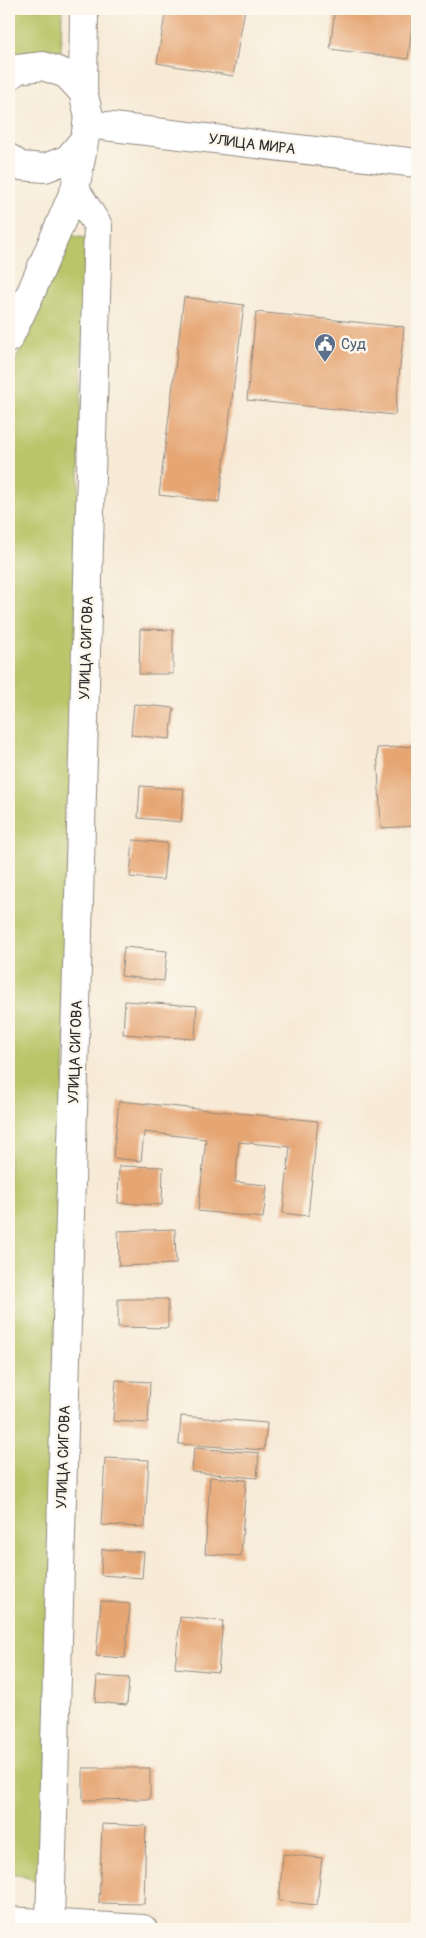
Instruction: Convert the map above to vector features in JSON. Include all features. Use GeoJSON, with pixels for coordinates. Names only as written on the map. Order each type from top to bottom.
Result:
{"type":"FeatureCollection","features":[{"type":"Feature","properties":{"kind":"street"},"geometry":{"type":"LineString","coordinates":[[9,338],[32,290],[75,189],[89,116],[83,92],[84,9]]}},
{"type":"Feature","properties":{"kind":"street"},"geometry":{"type":"LineString","coordinates":[[9,76],[18,69],[43,66],[66,74],[83,92]]}},
{"type":"Feature","properties":{"kind":"street"},"geometry":{"type":"LineString","coordinates":[[9,158],[20,166],[45,168],[68,159],[85,132]]}},
{"type":"Feature","properties":{"kind":"street","name":"УЛИЦА МИРА"},"geometry":{"type":"LineString","coordinates":[[85,132],[417,163]]}},
{"type":"Feature","properties":{"kind":"street","name":"УЛИЦА СИГОВА"},"geometry":{"type":"LineString","coordinates":[[50,1922],[98,226],[75,189]]}},
{"type":"Feature","properties":{"kind":"street"},"geometry":{"type":"LineString","coordinates":[[9,1921],[143,1929]]}},
{"type":"Feature","properties":{"kind":"green space"},"geometry":{"type":"Polygon","coordinates":[[[13,9],[62,9],[61,53],[13,53],[13,9]]]}},
{"type":"Feature","properties":{"kind":"green space"},"geometry":{"type":"Polygon","coordinates":[[[69,235],[85,238],[44,1883],[9,1872],[9,594],[11,371],[69,235]]]}},
{"type":"Feature","properties":{"kind":"building"},"geometry":{"type":"Polygon","coordinates":[[[166,9],[245,9],[233,76],[157,63],[166,9]]]}},
{"type":"Feature","properties":{"kind":"building"},"geometry":{"type":"Polygon","coordinates":[[[335,9],[414,9],[408,59],[330,49],[335,9]]]}},
{"type":"Feature","properties":{"kind":"building"},"geometry":{"type":"Polygon","coordinates":[[[184,297],[244,305],[219,502],[159,495],[184,297]]]}},
{"type":"Feature","properties":{"kind":"building","name":"Суд"},"geometry":{"type":"Polygon","coordinates":[[[256,312],[404,327],[395,415],[247,400],[256,312]]]}},
{"type":"Feature","properties":{"kind":"building"},"geometry":{"type":"Polygon","coordinates":[[[140,629],[173,630],[173,674],[139,674],[140,629]]]}},
{"type":"Feature","properties":{"kind":"building"},"geometry":{"type":"Polygon","coordinates":[[[134,704],[174,708],[170,739],[131,735],[134,704]]]}},
{"type":"Feature","properties":{"kind":"building"},"geometry":{"type":"Polygon","coordinates":[[[417,746],[417,826],[381,828],[377,748],[417,746]]]}},
{"type":"Feature","properties":{"kind":"building"},"geometry":{"type":"Polygon","coordinates":[[[140,786],[184,789],[181,822],[138,818],[140,786]]]}},
{"type":"Feature","properties":{"kind":"building"},"geometry":{"type":"Polygon","coordinates":[[[133,840],[167,843],[163,880],[130,877],[133,840]]]}},
{"type":"Feature","properties":{"kind":"building"},"geometry":{"type":"Polygon","coordinates":[[[124,947],[167,951],[164,981],[121,976],[124,947]]]}},
{"type":"Feature","properties":{"kind":"building"},"geometry":{"type":"Polygon","coordinates":[[[125,1001],[197,1006],[195,1039],[123,1034],[125,1001]]]}},
{"type":"Feature","properties":{"kind":"building"},"geometry":{"type":"Polygon","coordinates":[[[119,1101],[318,1121],[308,1216],[283,1213],[290,1147],[239,1142],[235,1182],[267,1185],[263,1218],[198,1211],[206,1139],[144,1132],[141,1161],[113,1158],[119,1101]]]}},
{"type":"Feature","properties":{"kind":"building"},"geometry":{"type":"Polygon","coordinates":[[[119,1166],[163,1167],[162,1205],[118,1203],[119,1166]]]}},
{"type":"Feature","properties":{"kind":"building"},"geometry":{"type":"Polygon","coordinates":[[[175,1229],[176,1264],[119,1266],[118,1231],[175,1229]]]}},
{"type":"Feature","properties":{"kind":"building"},"geometry":{"type":"Polygon","coordinates":[[[118,1299],[168,1299],[168,1328],[118,1327],[118,1299]]]}},
{"type":"Feature","properties":{"kind":"building"},"geometry":{"type":"Polygon","coordinates":[[[116,1380],[150,1382],[148,1423],[113,1421],[116,1380]]]}},
{"type":"Feature","properties":{"kind":"building"},"geometry":{"type":"Polygon","coordinates":[[[181,1416],[267,1423],[264,1450],[179,1444],[181,1416]]]}},
{"type":"Feature","properties":{"kind":"building"},"geometry":{"type":"Polygon","coordinates":[[[194,1448],[259,1453],[257,1478],[192,1472],[194,1448]]]}},
{"type":"Feature","properties":{"kind":"building"},"geometry":{"type":"Polygon","coordinates":[[[105,1458],[149,1460],[145,1527],[101,1525],[105,1458]]]}},
{"type":"Feature","properties":{"kind":"building"},"geometry":{"type":"Polygon","coordinates":[[[210,1477],[246,1480],[241,1556],[205,1554],[210,1477]]]}},
{"type":"Feature","properties":{"kind":"building"},"geometry":{"type":"Polygon","coordinates":[[[102,1549],[144,1552],[142,1578],[101,1575],[102,1549]]]}},
{"type":"Feature","properties":{"kind":"building"},"geometry":{"type":"Polygon","coordinates":[[[101,1601],[130,1604],[125,1658],[96,1656],[101,1601]]]}},
{"type":"Feature","properties":{"kind":"building"},"geometry":{"type":"Polygon","coordinates":[[[180,1617],[223,1621],[218,1672],[175,1668],[180,1617]]]}},
{"type":"Feature","properties":{"kind":"building"},"geometry":{"type":"Polygon","coordinates":[[[97,1676],[129,1678],[127,1705],[95,1702],[97,1676]]]}},
{"type":"Feature","properties":{"kind":"building"},"geometry":{"type":"Polygon","coordinates":[[[83,1768],[150,1768],[150,1799],[83,1800],[83,1768]]]}},
{"type":"Feature","properties":{"kind":"building"},"geometry":{"type":"Polygon","coordinates":[[[102,1824],[146,1826],[144,1904],[99,1903],[102,1824]]]}},
{"type":"Feature","properties":{"kind":"building"},"geometry":{"type":"Polygon","coordinates":[[[283,1854],[322,1858],[317,1905],[279,1901],[283,1854]]]}},
{"type":"Feature","properties":{"kind":"place","name":"Суд"},"geometry":{"type":"Point","coordinates":[325,363]}}]}
